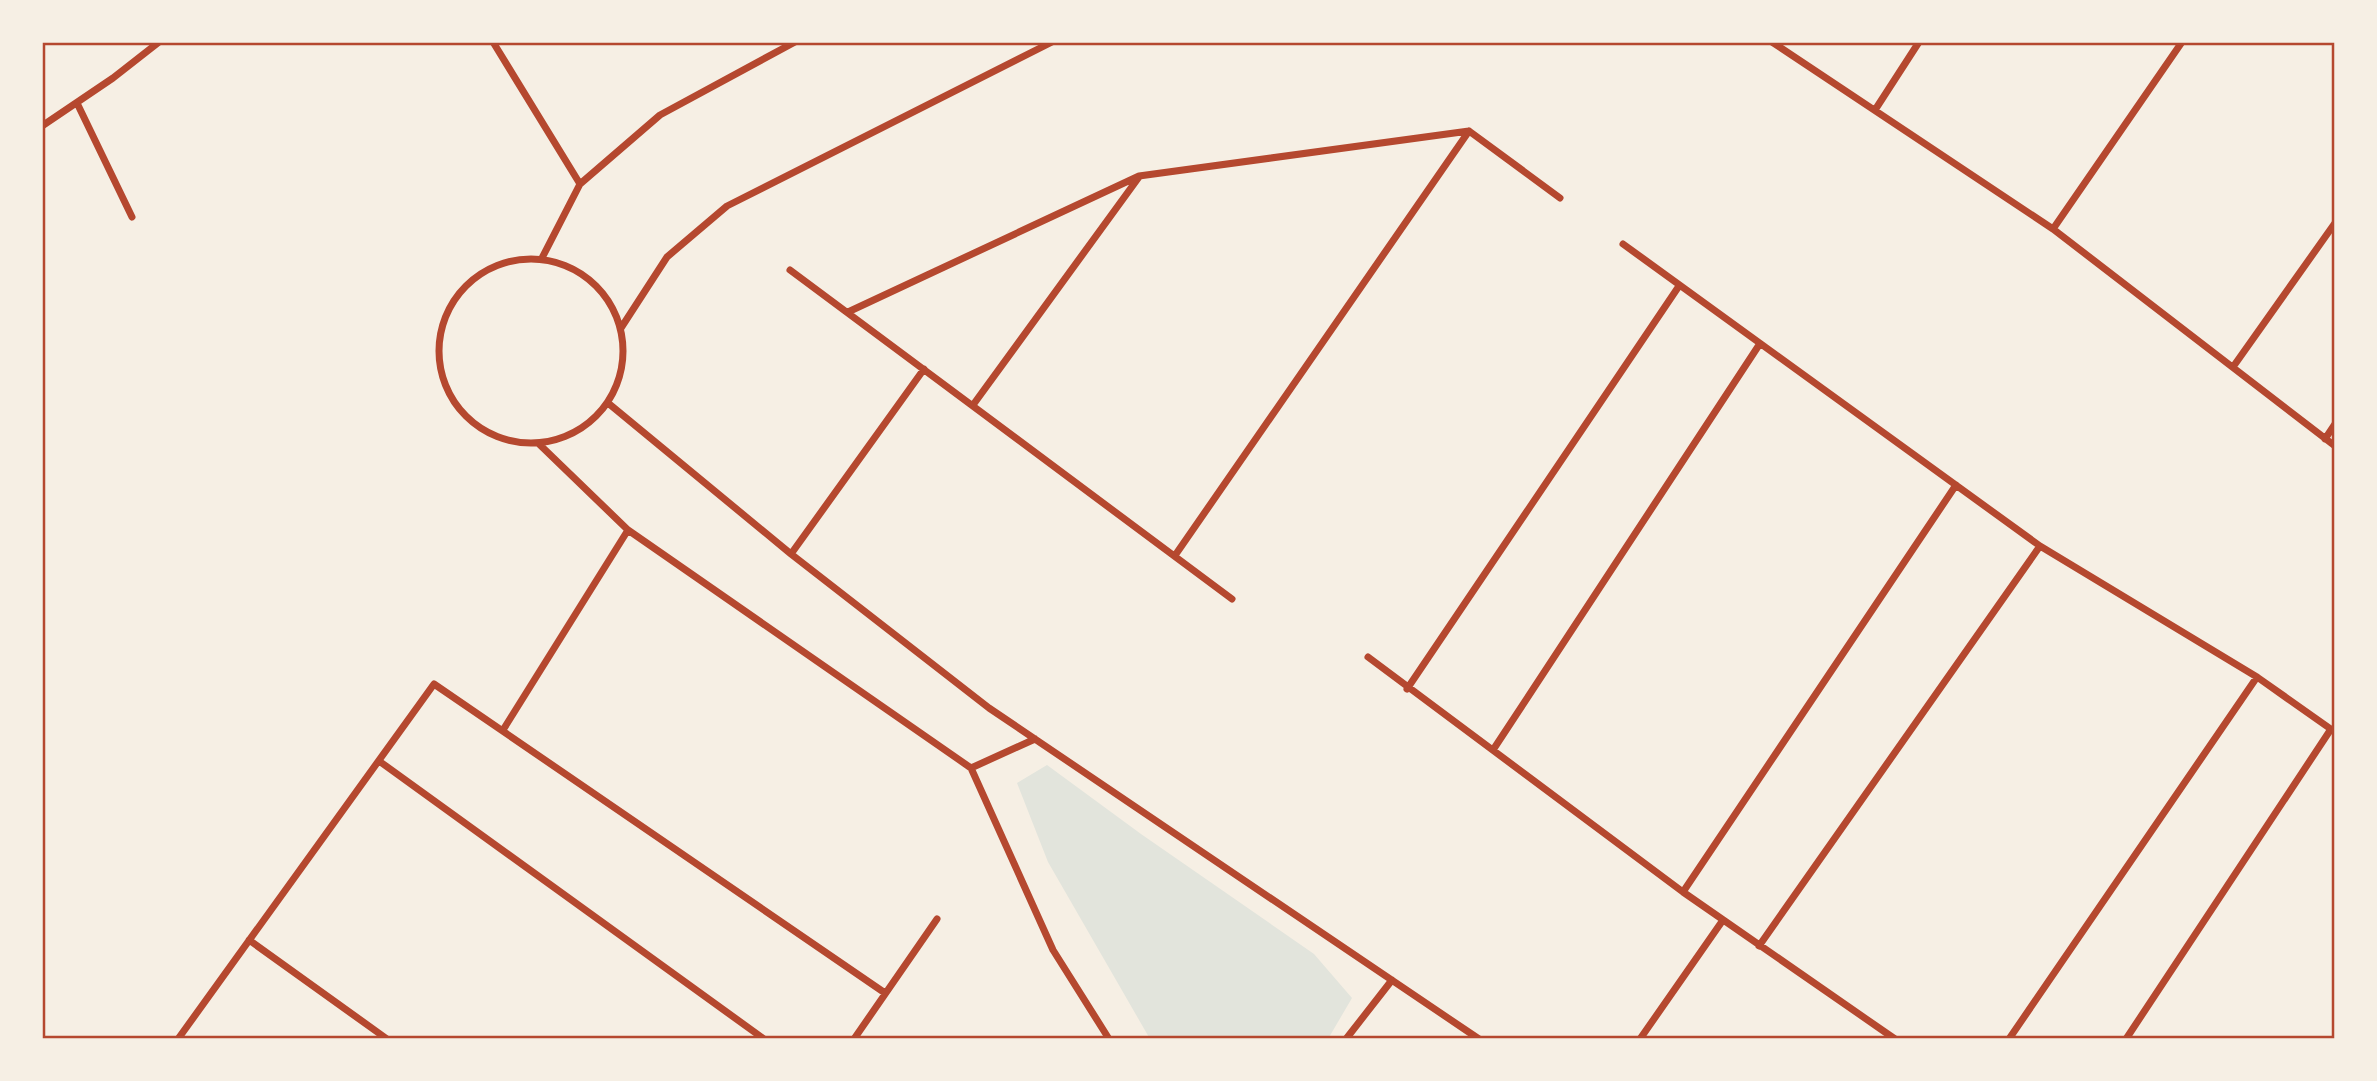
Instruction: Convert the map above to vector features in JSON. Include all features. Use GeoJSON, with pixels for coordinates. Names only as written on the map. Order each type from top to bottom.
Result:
{"type":"FeatureCollection","features":[{"type":"Feature","properties":{"kind":"street"},"geometry":{"type":"LineString","coordinates":[[42,126],[159,42]]}},
{"type":"Feature","properties":{"kind":"street"},"geometry":{"type":"LineString","coordinates":[[493,42],[580,184]]}},
{"type":"Feature","properties":{"kind":"street"},"geometry":{"type":"LineString","coordinates":[[542,258],[580,184],[660,115],[795,42]]}},
{"type":"Feature","properties":{"kind":"street"},"geometry":{"type":"LineString","coordinates":[[621,328],[667,257],[727,206],[1052,42]]}},
{"type":"Feature","properties":{"kind":"street"},"geometry":{"type":"LineString","coordinates":[[1772,42],[2053,229],[2335,446]]}},
{"type":"Feature","properties":{"kind":"street"},"geometry":{"type":"LineString","coordinates":[[1875,110],[1919,42]]}},
{"type":"Feature","properties":{"kind":"street"},"geometry":{"type":"LineString","coordinates":[[2053,229],[2182,42]]}},
{"type":"Feature","properties":{"kind":"street"},"geometry":{"type":"LineString","coordinates":[[77,103],[132,217]]}},
{"type":"Feature","properties":{"kind":"street"},"geometry":{"type":"LineString","coordinates":[[1176,554],[1469,131]]}},
{"type":"Feature","properties":{"kind":"street"},"geometry":{"type":"LineString","coordinates":[[848,312],[1139,176],[1469,131],[1560,198]]}},
{"type":"Feature","properties":{"kind":"street"},"geometry":{"type":"LineString","coordinates":[[972,405],[1139,176]]}},
{"type":"Feature","properties":{"kind":"street"},"geometry":{"type":"LineString","coordinates":[[2233,367],[2335,223]]}},
{"type":"Feature","properties":{"kind":"street"},"geometry":{"type":"LineString","coordinates":[[1623,244],[2040,547],[2257,677],[2333,731],[2126,1039]]}},
{"type":"Feature","properties":{"kind":"street"},"geometry":{"type":"LineString","coordinates":[[542,258],[593,281],[621,328],[623,367],[608,403],[589,424],[565,438],[539,444],[488,434],[450,399],[436,350],[451,300],[491,266],[542,258]]}},
{"type":"Feature","properties":{"kind":"street"},"geometry":{"type":"LineString","coordinates":[[790,270],[1176,554],[1232,599]]}},
{"type":"Feature","properties":{"kind":"street"},"geometry":{"type":"LineString","coordinates":[[1407,688],[1679,286]]}},
{"type":"Feature","properties":{"kind":"street"},"geometry":{"type":"LineString","coordinates":[[1493,750],[1759,345]]}},
{"type":"Feature","properties":{"kind":"street"},"geometry":{"type":"LineString","coordinates":[[791,554],[924,369]]}},
{"type":"Feature","properties":{"kind":"street"},"geometry":{"type":"LineString","coordinates":[[608,403],[791,554],[989,708],[1479,1039]]}},
{"type":"Feature","properties":{"kind":"street"},"geometry":{"type":"LineString","coordinates":[[2325,439],[2335,424]]}},
{"type":"Feature","properties":{"kind":"street"},"geometry":{"type":"LineString","coordinates":[[539,444],[628,530],[971,768],[1053,950],[1109,1039]]}},
{"type":"Feature","properties":{"kind":"street"},"geometry":{"type":"LineString","coordinates":[[1683,892],[1955,485]]}},
{"type":"Feature","properties":{"kind":"street"},"geometry":{"type":"LineString","coordinates":[[503,730],[628,530]]}},
{"type":"Feature","properties":{"kind":"street"},"geometry":{"type":"LineString","coordinates":[[1759,946],[2040,547]]}},
{"type":"Feature","properties":{"kind":"street"},"geometry":{"type":"LineString","coordinates":[[1368,657],[1683,892],[1895,1039]]}},
{"type":"Feature","properties":{"kind":"street"},"geometry":{"type":"LineString","coordinates":[[2009,1039],[2257,677]]}},
{"type":"Feature","properties":{"kind":"street"},"geometry":{"type":"LineString","coordinates":[[178,1039],[434,684],[885,993]]}},
{"type":"Feature","properties":{"kind":"street"},"geometry":{"type":"LineString","coordinates":[[971,768],[1035,738]]}},
{"type":"Feature","properties":{"kind":"street"},"geometry":{"type":"LineString","coordinates":[[379,761],[764,1039]]}},
{"type":"Feature","properties":{"kind":"street"},"geometry":{"type":"LineString","coordinates":[[853,1039],[937,919]]}},
{"type":"Feature","properties":{"kind":"street"},"geometry":{"type":"LineString","coordinates":[[1640,1039],[1723,920]]}},
{"type":"Feature","properties":{"kind":"street"},"geometry":{"type":"LineString","coordinates":[[249,940],[387,1039]]}},
{"type":"Feature","properties":{"kind":"street"},"geometry":{"type":"LineString","coordinates":[[1346,1039],[1392,980]]}},
{"type":"Feature","properties":{"kind":"shaded area"},"geometry":{"type":"Polygon","coordinates":[[[1047,765],[1314,954],[1352,998],[1328,1039],[1150,1039],[1048,862],[1017,783],[1047,765]]]}}]}
